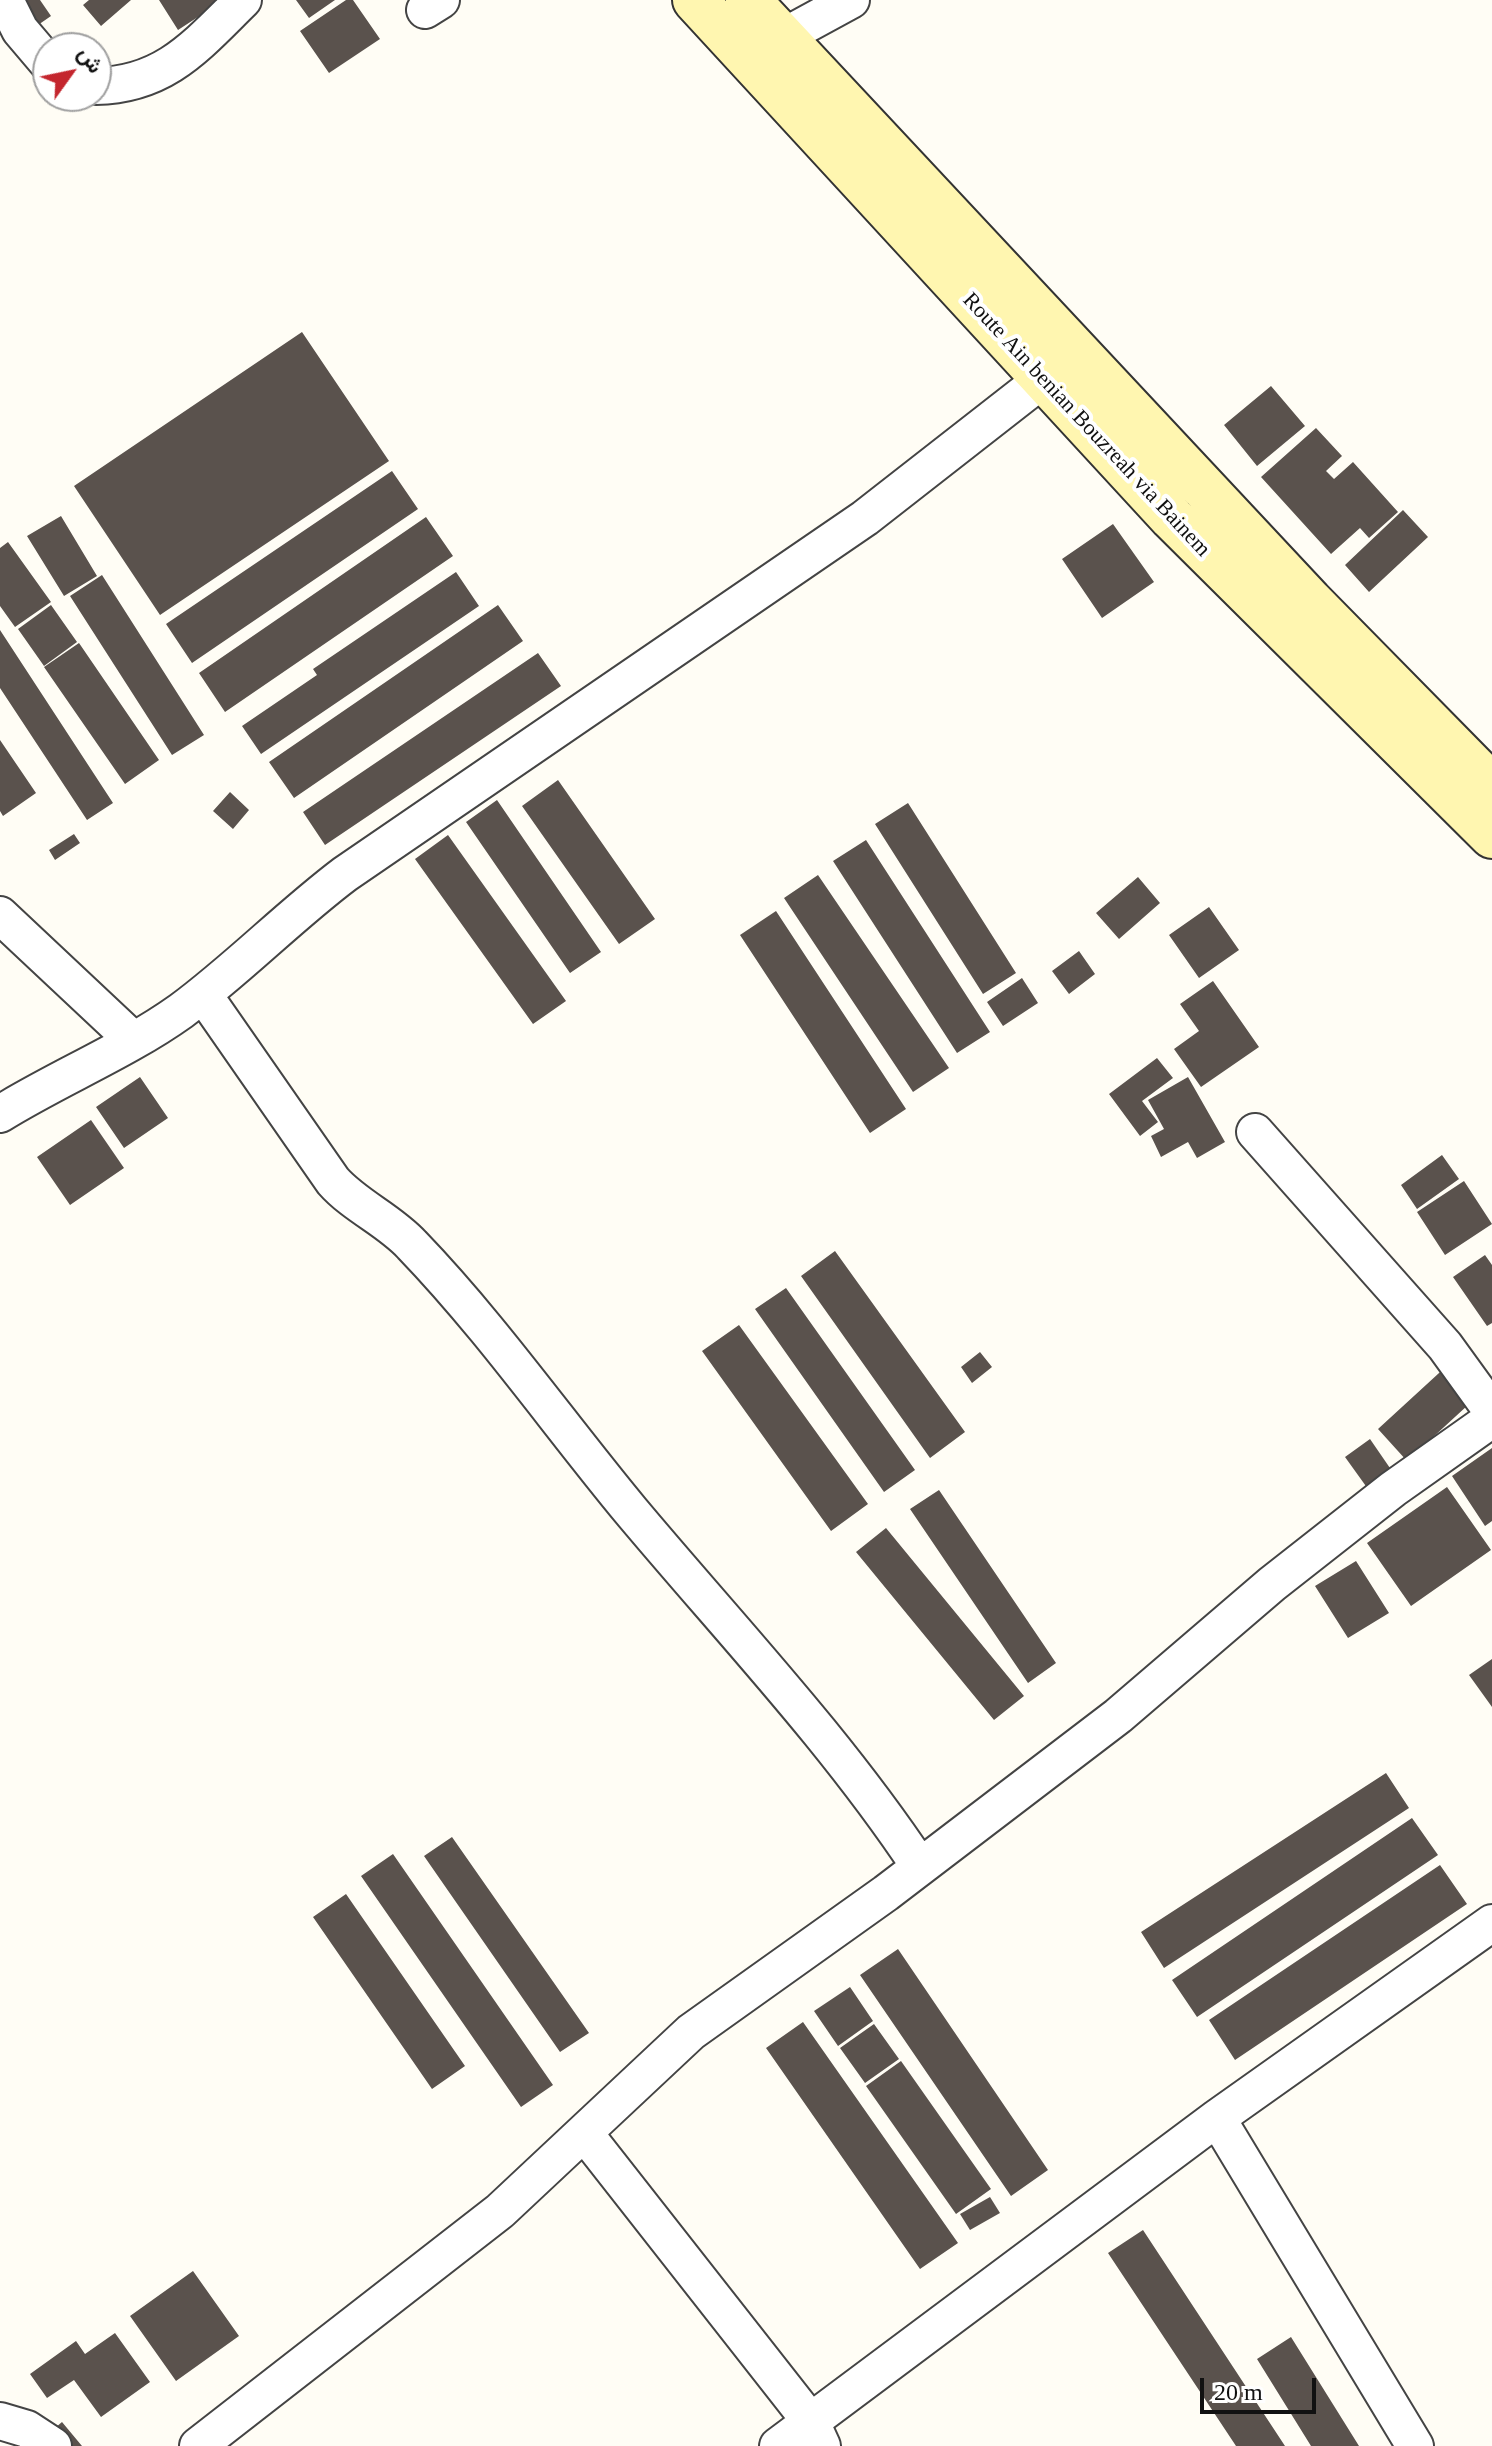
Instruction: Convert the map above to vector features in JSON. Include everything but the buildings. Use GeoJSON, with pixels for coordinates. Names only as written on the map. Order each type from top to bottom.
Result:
{"type":"FeatureCollection","features":[{"type":"Feature","properties":{"kind":"main road","name":"Route Ain benian Bouzreah via Bainem"},"geometry":{"type":"LineString","coordinates":[[695,0],[1058,364],[1310,601],[1492,786]]}},
{"type":"Feature","properties":{"kind":"main road","name":"Route Ain benian Bouzreah via Bainem"},"geometry":{"type":"LineString","coordinates":[[748,0],[783,37],[1058,364],[1172,518],[1492,836]]}},
{"type":"Feature","properties":{"kind":"street"},"geometry":{"type":"LineString","coordinates":[[5,0],[20,30],[32,44]]}},
{"type":"Feature","properties":{"kind":"street"},"geometry":{"type":"LineString","coordinates":[[112,85],[177,64],[243,0]]}},
{"type":"Feature","properties":{"kind":"street"},"geometry":{"type":"LineString","coordinates":[[783,37],[851,0]]}},
{"type":"Feature","properties":{"kind":"street"},"geometry":{"type":"LineString","coordinates":[[0,1114],[132,1039],[203,994],[296,911],[345,874],[865,518],[1058,364]]}},
{"type":"Feature","properties":{"kind":"street"},"geometry":{"type":"LineString","coordinates":[[0,915],[132,1039]]}},
{"type":"Feature","properties":{"kind":"street"},"geometry":{"type":"LineString","coordinates":[[203,994],[342,1192],[394,1227],[440,1277],[640,1521],[840,1754],[920,1867]]}},
{"type":"Feature","properties":{"kind":"street"},"geometry":{"type":"LineString","coordinates":[[1255,1132],[1445,1346],[1492,1411]]}},
{"type":"Feature","properties":{"kind":"street"},"geometry":{"type":"LineString","coordinates":[[198,2446],[500,2211],[691,2032],[920,1867],[1118,1716],[1272,1584],[1355,1518],[1492,1419]]}},
{"type":"Feature","properties":{"kind":"street"},"geometry":{"type":"LineString","coordinates":[[778,2446],[817,2434],[1217,2118],[1492,1923]]}},
{"type":"Feature","properties":{"kind":"street"},"geometry":{"type":"LineString","coordinates":[[1217,2118],[1415,2446]]}},
{"type":"Feature","properties":{"kind":"street"},"geometry":{"type":"LineString","coordinates":[[585,2134],[817,2434]]}},
{"type":"Feature","properties":{"kind":"street"},"geometry":{"type":"LineString","coordinates":[[0,2421],[27,2429],[53,2446]]}}]}
